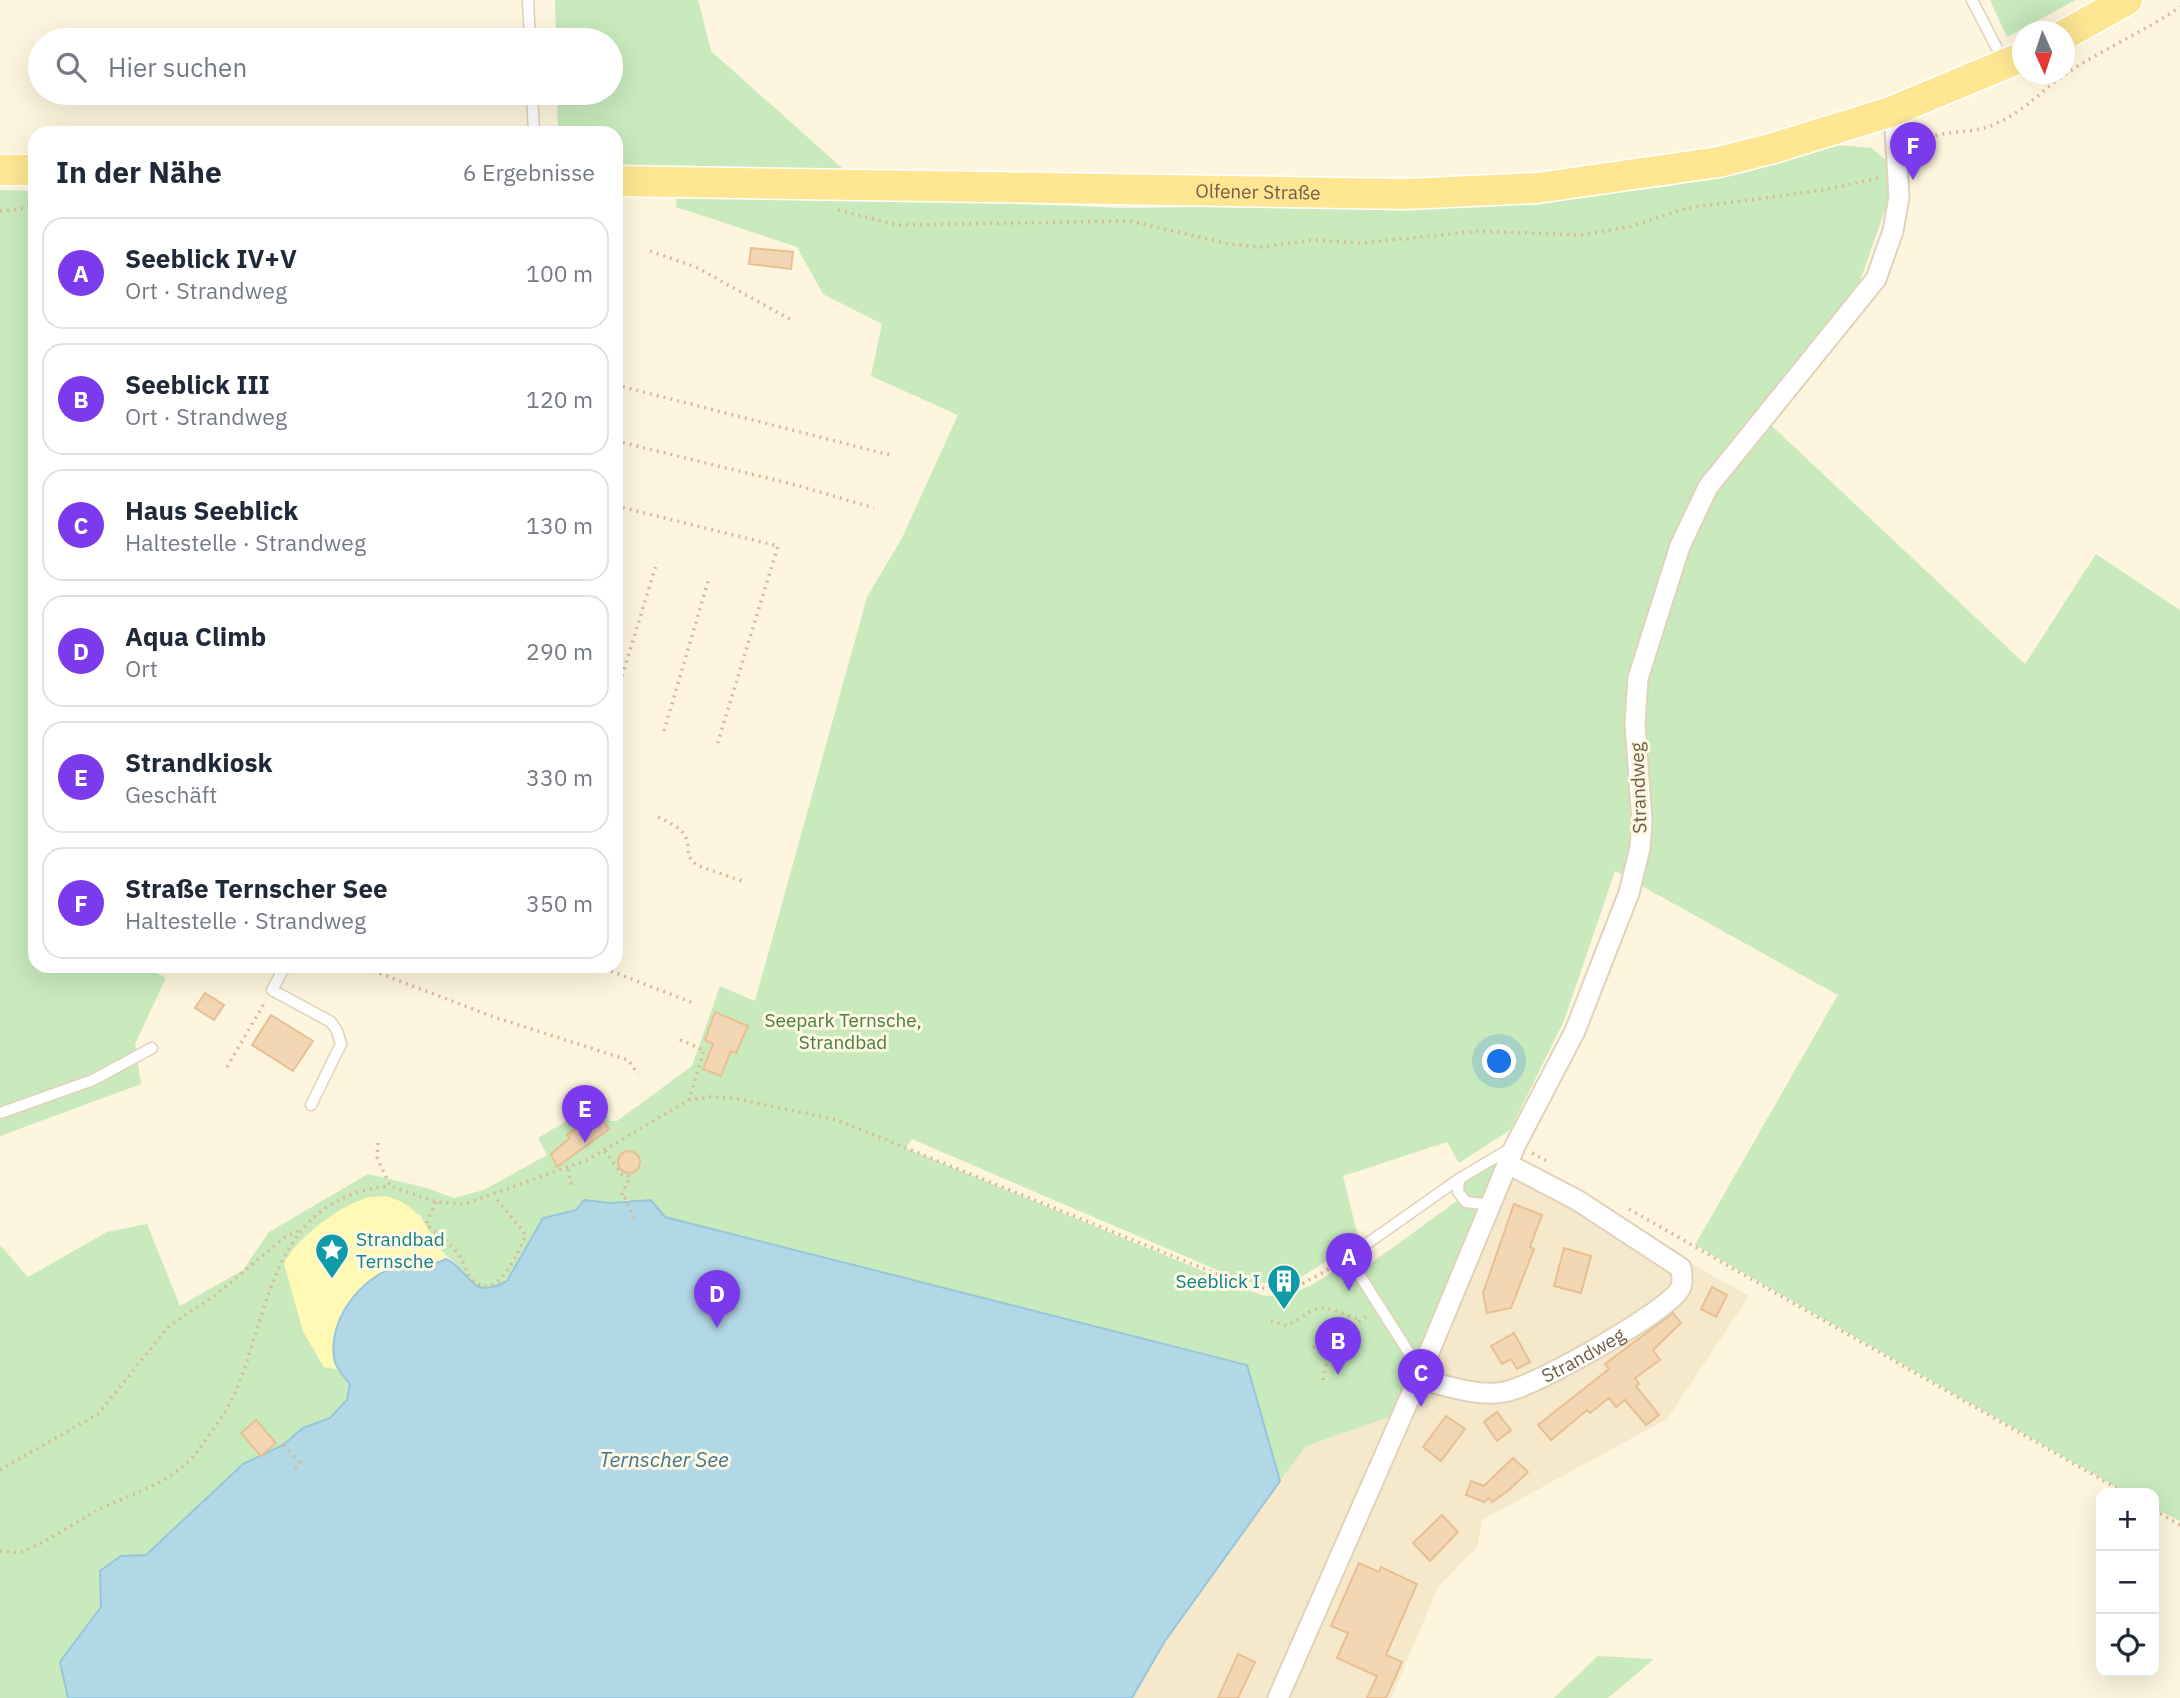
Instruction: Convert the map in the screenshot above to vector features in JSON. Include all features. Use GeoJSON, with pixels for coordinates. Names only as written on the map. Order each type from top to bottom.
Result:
{"type":"FeatureCollection","features":[{"type":"Feature","properties":{"kind":"main road"},"geometry":{"type":"LineString","coordinates":[[2075,29],[2127,0]]}},
{"type":"Feature","properties":{"kind":"main road","name":"Olfener Straße"},"geometry":{"type":"LineString","coordinates":[[623,181],[1406,194],[1537,188],[1660,173],[1774,148],[1890,112],[2012,62]]}},
{"type":"Feature","properties":{"kind":"main road"},"geometry":{"type":"LineString","coordinates":[[0,170],[28,170]]}},
{"type":"Feature","properties":{"kind":"street"},"geometry":{"type":"LineString","coordinates":[[1890,112],[1895,128],[1899,174]]}},
{"type":"Feature","properties":{"kind":"street","name":"Strandweg"},"geometry":{"type":"LineString","coordinates":[[1278,1698],[1421,1373],[1512,1155],[1575,1031],[1629,893],[1640,848],[1642,822],[1635,723],[1637,678],[1680,546],[1708,487],[1876,279],[1893,231],[1899,174]]}},
{"type":"Feature","properties":{"kind":"street","name":"Strandweg"},"geometry":{"type":"LineString","coordinates":[[1421,1373],[1481,1392],[1502,1392],[1534,1383],[1640,1321],[1678,1293],[1683,1282],[1681,1268],[1512,1155]]}},
{"type":"Feature","properties":{"kind":"lane"},"geometry":{"type":"LineString","coordinates":[[528,0],[529,28]]}},
{"type":"Feature","properties":{"kind":"lane"},"geometry":{"type":"LineString","coordinates":[[1972,0],[2012,58]]}},
{"type":"Feature","properties":{"kind":"lane"},"geometry":{"type":"LineString","coordinates":[[533,105],[534,126]]}},
{"type":"Feature","properties":{"kind":"lane"},"geometry":{"type":"LineString","coordinates":[[281,973],[272,990],[331,1022],[341,1044],[311,1105]]}},
{"type":"Feature","properties":{"kind":"lane"},"geometry":{"type":"LineString","coordinates":[[0,1113],[93,1080],[152,1048]]}},
{"type":"Feature","properties":{"kind":"lane"},"geometry":{"type":"LineString","coordinates":[[1421,1373],[1348,1256],[1459,1179],[1512,1155]]}},
{"type":"Feature","properties":{"kind":"lane"},"geometry":{"type":"LineString","coordinates":[[1459,1179],[1458,1192],[1466,1202],[1492,1205]]}},
{"type":"Feature","properties":{"kind":"path"},"geometry":{"type":"LineString","coordinates":[[834,209],[898,226],[1129,221],[1229,244],[1262,247],[1313,240],[1361,243],[1480,231],[1582,235],[1632,226],[1686,208],[1824,190],[1914,170],[1923,140],[1986,129],[2009,118],[2030,106],[2060,78],[2149,28],[2180,7]]}},
{"type":"Feature","properties":{"kind":"path"},"geometry":{"type":"LineString","coordinates":[[0,211],[28,208]]}},
{"type":"Feature","properties":{"kind":"path"},"geometry":{"type":"LineString","coordinates":[[650,251],[696,267],[793,321]]}},
{"type":"Feature","properties":{"kind":"path"},"geometry":{"type":"LineString","coordinates":[[623,387],[890,455]]}},
{"type":"Feature","properties":{"kind":"path"},"geometry":{"type":"LineString","coordinates":[[623,443],[796,485],[874,508]]}},
{"type":"Feature","properties":{"kind":"path"},"geometry":{"type":"LineString","coordinates":[[623,508],[778,546],[717,746]]}},
{"type":"Feature","properties":{"kind":"path"},"geometry":{"type":"LineString","coordinates":[[623,672],[657,562]]}},
{"type":"Feature","properties":{"kind":"path"},"geometry":{"type":"LineString","coordinates":[[664,731],[709,578]]}},
{"type":"Feature","properties":{"kind":"path"},"geometry":{"type":"LineString","coordinates":[[658,817],[683,829],[690,841],[688,855],[696,865],[745,882]]}},
{"type":"Feature","properties":{"kind":"path"},"geometry":{"type":"LineString","coordinates":[[378,973],[494,1017],[628,1060],[638,1074]]}},
{"type":"Feature","properties":{"kind":"path"},"geometry":{"type":"LineString","coordinates":[[616,973],[694,1003]]}},
{"type":"Feature","properties":{"kind":"path"},"geometry":{"type":"LineString","coordinates":[[228,1067],[272,990]]}},
{"type":"Feature","properties":{"kind":"path"},"geometry":{"type":"LineString","coordinates":[[680,1040],[704,1050],[689,1100]]}},
{"type":"Feature","properties":{"kind":"path"},"geometry":{"type":"LineString","coordinates":[[0,1551],[22,1552],[121,1498],[173,1476],[195,1455],[235,1392],[273,1277],[300,1230],[316,1215],[350,1195],[367,1189],[390,1186],[436,1202],[465,1204],[494,1196],[568,1169],[605,1151],[689,1100],[733,1098],[837,1120],[1249,1287],[1291,1290],[1332,1269],[1348,1256]]}},
{"type":"Feature","properties":{"kind":"path"},"geometry":{"type":"LineString","coordinates":[[378,1143],[377,1157],[390,1186]]}},
{"type":"Feature","properties":{"kind":"path"},"geometry":{"type":"LineString","coordinates":[[605,1151],[622,1175],[629,1176],[621,1196],[626,1199],[635,1221]]}},
{"type":"Feature","properties":{"kind":"path"},"geometry":{"type":"LineString","coordinates":[[1512,1155],[1550,1163]]}},
{"type":"Feature","properties":{"kind":"path"},"geometry":{"type":"LineString","coordinates":[[568,1169],[572,1188]]}},
{"type":"Feature","properties":{"kind":"path"},"geometry":{"type":"LineString","coordinates":[[436,1202],[426,1224],[459,1255],[472,1279],[480,1284],[491,1284],[505,1276],[526,1235],[494,1196]]}},
{"type":"Feature","properties":{"kind":"path"},"geometry":{"type":"LineString","coordinates":[[1620,1204],[2116,1488]]}},
{"type":"Feature","properties":{"kind":"path"},"geometry":{"type":"LineString","coordinates":[[0,1470],[97,1414],[170,1325],[217,1294],[286,1236],[300,1230]]}},
{"type":"Feature","properties":{"kind":"path"},"geometry":{"type":"LineString","coordinates":[[1271,1321],[1287,1326],[1308,1310],[1325,1307],[1360,1320]]}},
{"type":"Feature","properties":{"kind":"path"},"geometry":{"type":"LineString","coordinates":[[1323,1380],[1327,1355],[1333,1345],[1360,1320],[1380,1307]]}},
{"type":"Feature","properties":{"kind":"path"},"geometry":{"type":"LineString","coordinates":[[1313,1347],[1333,1345]]}},
{"type":"Feature","properties":{"kind":"path"},"geometry":{"type":"LineString","coordinates":[[284,1445],[300,1464]]}},
{"type":"Feature","properties":{"kind":"path"},"geometry":{"type":"LineString","coordinates":[[295,1468],[305,1459]]}},
{"type":"Feature","properties":{"kind":"path"},"geometry":{"type":"LineString","coordinates":[[2159,1513],[2180,1525]]}},
{"type":"Feature","properties":{"kind":"shaded area"},"geometry":{"type":"Polygon","coordinates":[[[1512,1163],[1749,1296],[1667,1419],[1482,1520],[1477,1547],[1438,1587],[1391,1698],[1132,1698],[1165,1641],[1306,1446],[1415,1407],[1512,1163]]]}},
{"type":"Feature","properties":{"kind":"green space"},"geometry":{"type":"Polygon","coordinates":[[[555,0],[698,0],[711,51],[861,185],[623,181],[623,126],[558,126],[557,105],[623,105],[623,28],[556,28],[555,0]]]}},
{"type":"Feature","properties":{"kind":"green space"},"geometry":{"type":"Polygon","coordinates":[[[1990,0],[2076,0],[2037,21],[2012,21],[2012,34],[2007,37],[1990,0]]]}},
{"type":"Feature","properties":{"kind":"green space","name":"Seepark Ternsche, Strandbad"},"geometry":{"type":"Polygon","coordinates":[[[1838,145],[1872,148],[1890,164],[1891,193],[1860,281],[1757,412],[2025,664],[2096,554],[2180,610],[2180,1521],[2159,1510],[2159,1488],[2118,1488],[1695,1245],[1838,995],[1615,871],[1564,1021],[1510,1130],[1459,1163],[1447,1142],[1343,1176],[1359,1241],[1290,1284],[1245,1282],[912,1139],[905,1148],[1261,1295],[1274,1296],[1312,1285],[1356,1255],[1366,1267],[1465,1195],[1461,1183],[1495,1162],[1500,1163],[1395,1415],[1306,1446],[1280,1481],[1247,1364],[665,1217],[628,1200],[610,1203],[584,1200],[576,1210],[543,1218],[507,1281],[495,1287],[480,1288],[438,1247],[420,1214],[284,1263],[303,1331],[324,1367],[340,1370],[350,1384],[347,1400],[330,1418],[303,1428],[284,1445],[243,1464],[146,1555],[121,1556],[101,1607],[60,1662],[68,1698],[0,1698],[0,1245],[28,1277],[107,1232],[147,1224],[180,1306],[243,1270],[269,1232],[368,1174],[427,1188],[454,1198],[484,1190],[547,1155],[538,1138],[600,1101],[610,1121],[617,1121],[692,1066],[720,986],[755,1001],[867,597],[902,538],[958,415],[871,376],[882,324],[823,294],[797,247],[676,207],[677,189],[1125,208],[1406,204],[1539,199],[1664,187],[1724,176],[1838,145]]]}},
{"type":"Feature","properties":{"kind":"green space"},"geometry":{"type":"Polygon","coordinates":[[[0,190],[28,191],[28,973],[157,973],[166,978],[135,1044],[141,1084],[0,1136],[0,190]]]}},
{"type":"Feature","properties":{"kind":"green space"},"geometry":{"type":"Polygon","coordinates":[[[1598,1656],[1654,1659],[1608,1698],[1554,1698],[1598,1656]]]}},
{"type":"Feature","properties":{"kind":"sand","name":"Strandbad Ternsche"},"geometry":{"type":"Polygon","coordinates":[[[385,1196],[407,1205],[415,1212],[446,1259],[428,1267],[398,1267],[335,1364],[340,1370],[324,1367],[303,1331],[284,1263],[308,1234],[330,1217],[365,1198],[385,1196]]]}},
{"type":"Feature","properties":{"kind":"water","name":"Ternscher See"},"geometry":{"type":"Polygon","coordinates":[[[584,1200],[610,1203],[651,1200],[665,1217],[1247,1365],[1280,1481],[1165,1641],[1132,1698],[68,1698],[60,1662],[101,1607],[100,1571],[121,1556],[146,1555],[243,1464],[283,1445],[303,1428],[330,1418],[347,1400],[350,1384],[336,1365],[333,1347],[341,1317],[359,1290],[372,1279],[399,1267],[428,1265],[446,1259],[477,1286],[494,1287],[507,1281],[543,1218],[576,1210],[584,1200]]]}},
{"type":"Feature","properties":{"kind":"building"},"geometry":{"type":"Polygon","coordinates":[[[751,248],[793,252],[791,269],[749,264],[751,248]]]}},
{"type":"Feature","properties":{"kind":"building"},"geometry":{"type":"Polygon","coordinates":[[[205,993],[224,1005],[214,1020],[195,1008],[205,993]]]}},
{"type":"Feature","properties":{"kind":"building"},"geometry":{"type":"Polygon","coordinates":[[[715,1012],[748,1026],[736,1053],[731,1051],[721,1076],[703,1069],[713,1044],[705,1040],[715,1012]]]}},
{"type":"Feature","properties":{"kind":"building"},"geometry":{"type":"Polygon","coordinates":[[[271,1015],[313,1041],[293,1071],[252,1045],[271,1015]]]}},
{"type":"Feature","properties":{"kind":"building"},"geometry":{"type":"Polygon","coordinates":[[[598,1113],[609,1129],[557,1167],[551,1154],[570,1138],[567,1135],[598,1113]]]}},
{"type":"Feature","properties":{"kind":"building"},"geometry":{"type":"Polygon","coordinates":[[[625,1151],[633,1151],[640,1158],[640,1166],[633,1173],[625,1173],[618,1166],[618,1158],[625,1151]]]}},
{"type":"Feature","properties":{"kind":"building"},"geometry":{"type":"Polygon","coordinates":[[[1514,1204],[1542,1215],[1530,1247],[1534,1249],[1511,1308],[1487,1313],[1483,1293],[1514,1204]]]}},
{"type":"Feature","properties":{"kind":"building"},"geometry":{"type":"Polygon","coordinates":[[[1564,1248],[1591,1256],[1581,1293],[1554,1286],[1564,1248]]]}},
{"type":"Feature","properties":{"kind":"building"},"geometry":{"type":"Polygon","coordinates":[[[1712,1287],[1727,1295],[1716,1317],[1701,1309],[1712,1287]]]}},
{"type":"Feature","properties":{"kind":"building"},"geometry":{"type":"Polygon","coordinates":[[[1673,1313],[1681,1323],[1653,1350],[1660,1360],[1635,1378],[1639,1384],[1636,1386],[1659,1415],[1646,1425],[1625,1400],[1616,1407],[1609,1398],[1590,1413],[1587,1410],[1551,1440],[1538,1425],[1609,1369],[1605,1364],[1673,1313]]]}},
{"type":"Feature","properties":{"kind":"building"},"geometry":{"type":"Polygon","coordinates":[[[1514,1333],[1530,1362],[1517,1369],[1511,1359],[1502,1364],[1491,1346],[1514,1333]]]}},
{"type":"Feature","properties":{"kind":"building"},"geometry":{"type":"Polygon","coordinates":[[[1497,1412],[1511,1430],[1497,1441],[1484,1422],[1497,1412]]]}},
{"type":"Feature","properties":{"kind":"building"},"geometry":{"type":"Polygon","coordinates":[[[1446,1416],[1465,1429],[1441,1461],[1423,1447],[1446,1416]]]}},
{"type":"Feature","properties":{"kind":"building"},"geometry":{"type":"Polygon","coordinates":[[[256,1420],[276,1443],[261,1456],[241,1433],[256,1420]]]}},
{"type":"Feature","properties":{"kind":"building"},"geometry":{"type":"Polygon","coordinates":[[[1513,1458],[1528,1472],[1509,1490],[1492,1502],[1489,1498],[1484,1502],[1466,1495],[1471,1481],[1484,1486],[1513,1458]]]}},
{"type":"Feature","properties":{"kind":"building"},"geometry":{"type":"Polygon","coordinates":[[[1442,1515],[1458,1532],[1430,1561],[1413,1543],[1442,1515]]]}},
{"type":"Feature","properties":{"kind":"building"},"geometry":{"type":"Polygon","coordinates":[[[1359,1563],[1379,1572],[1381,1567],[1417,1584],[1386,1655],[1402,1662],[1386,1698],[1367,1698],[1377,1676],[1337,1658],[1348,1633],[1331,1626],[1359,1563]]]}},
{"type":"Feature","properties":{"kind":"building"},"geometry":{"type":"Polygon","coordinates":[[[1238,1654],[1255,1662],[1238,1698],[1218,1698],[1238,1654]]]}},
{"type":"Feature","properties":{"kind":"place","name":"Straße Ternscher See"},"geometry":{"type":"Point","coordinates":[1913,180]}},
{"type":"Feature","properties":{"kind":"place","name":"Strandkiosk"},"geometry":{"type":"Point","coordinates":[585,1143]}},
{"type":"Feature","properties":{"kind":"place","name":"Strandbad Ternsche"},"geometry":{"type":"Point","coordinates":[332,1280]}},
{"type":"Feature","properties":{"kind":"place","name":"Seeblick IV+V"},"geometry":{"type":"Point","coordinates":[1349,1291]}},
{"type":"Feature","properties":{"kind":"place","name":"Seeblick I"},"geometry":{"type":"Point","coordinates":[1284,1311]}},
{"type":"Feature","properties":{"kind":"place","name":"Aqua Climb"},"geometry":{"type":"Point","coordinates":[717,1328]}},
{"type":"Feature","properties":{"kind":"place","name":"Seeblick III"},"geometry":{"type":"Point","coordinates":[1338,1375]}},
{"type":"Feature","properties":{"kind":"place","name":"Haus Seeblick"},"geometry":{"type":"Point","coordinates":[1421,1407]}}]}
